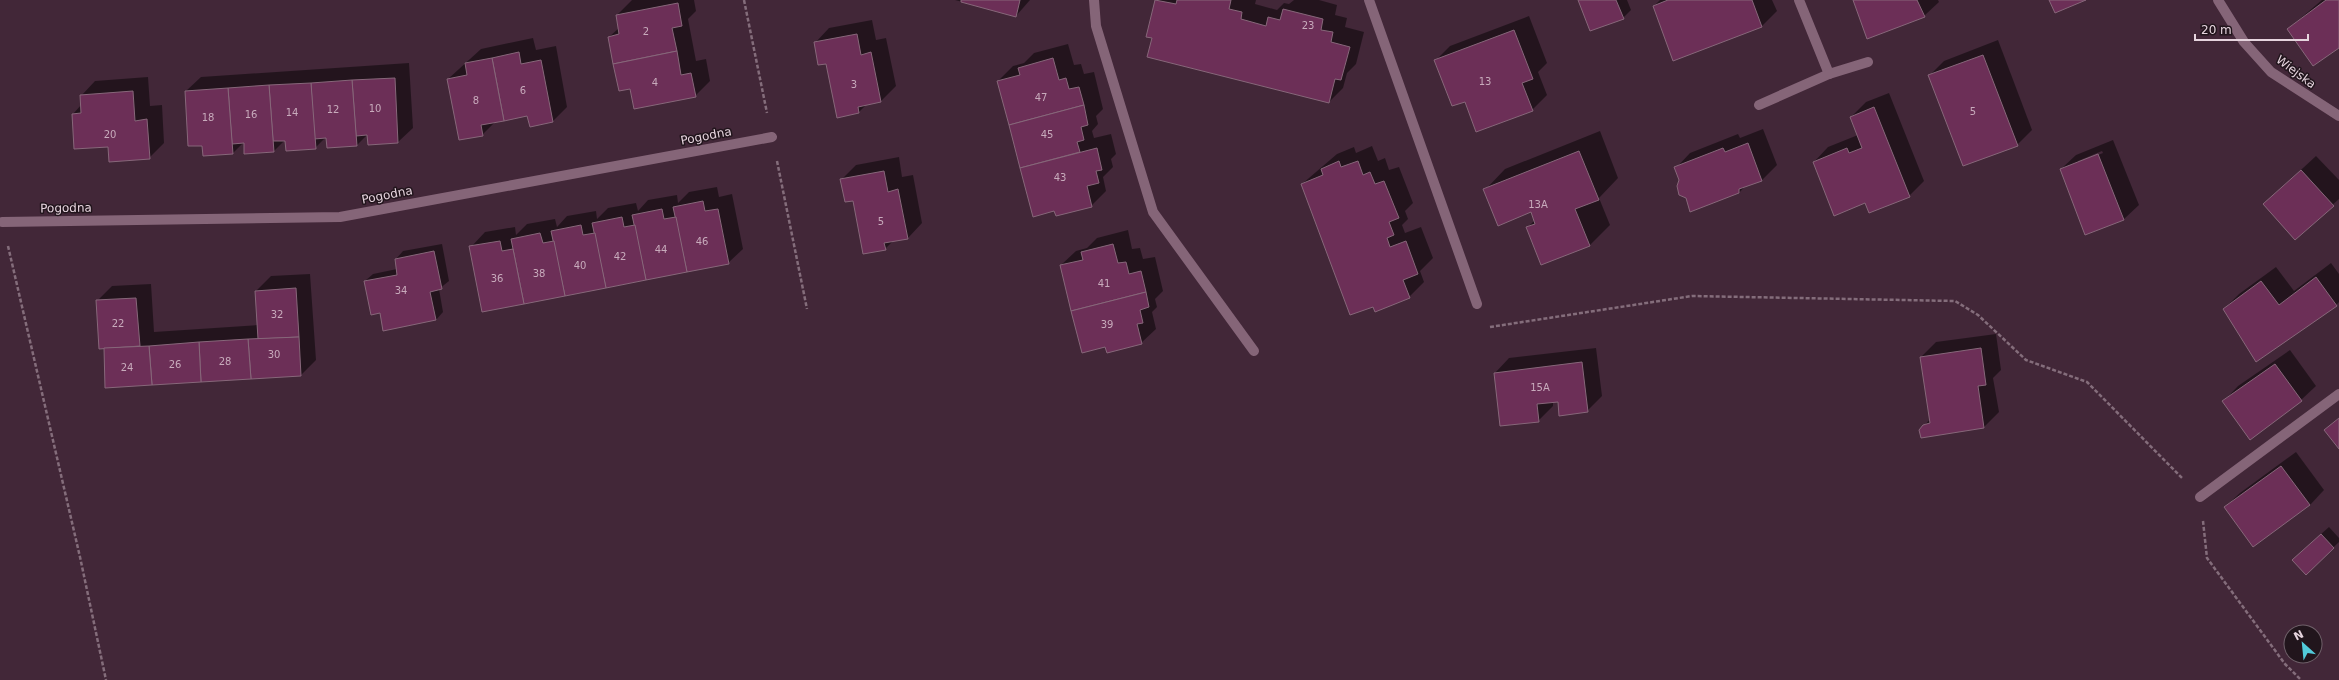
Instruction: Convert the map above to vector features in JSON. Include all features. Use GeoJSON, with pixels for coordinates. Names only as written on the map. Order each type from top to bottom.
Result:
{"type":"FeatureCollection","features":[{"type":"Feature","properties":{"kind":"street"},"geometry":{"type":"LineString","coordinates":[[1094,0],[1096,26],[1153,212],[1254,351]]}},
{"type":"Feature","properties":{"kind":"street"},"geometry":{"type":"LineString","coordinates":[[1370,0],[1477,304]]}},
{"type":"Feature","properties":{"kind":"street"},"geometry":{"type":"LineString","coordinates":[[1799,0],[1829,74]]}},
{"type":"Feature","properties":{"kind":"street","name":"Wiejska"},"geometry":{"type":"LineString","coordinates":[[2218,0],[2244,42],[2271,72],[2339,116]]}},
{"type":"Feature","properties":{"kind":"street"},"geometry":{"type":"LineString","coordinates":[[1759,105],[1829,74],[1868,62]]}},
{"type":"Feature","properties":{"kind":"street","name":"Pogodna"},"geometry":{"type":"LineString","coordinates":[[2,222],[340,217],[772,137]]}},
{"type":"Feature","properties":{"kind":"street"},"geometry":{"type":"LineString","coordinates":[[2200,497],[2339,394]]}},
{"type":"Feature","properties":{"kind":"path"},"geometry":{"type":"LineString","coordinates":[[2,222],[80,557],[106,680]]}},
{"type":"Feature","properties":{"kind":"path"},"geometry":{"type":"LineString","coordinates":[[1477,304],[1486,327],[1692,296],[1955,301],[1978,315],[2026,360],[2087,382],[2200,497],[2207,558],[2285,664],[2300,680]]}},
{"type":"Feature","properties":{"kind":"building"},"geometry":{"type":"Polygon","coordinates":[[[961,0],[1020,0],[1016,17],[961,2],[961,0]]]}},
{"type":"Feature","properties":{"kind":"building"},"geometry":{"type":"Polygon","coordinates":[[[1155,0],[1176,4],[1177,0],[1231,0],[1229,9],[1242,12],[1241,19],[1266,26],[1268,17],[1280,20],[1283,9],[1323,19],[1321,30],[1333,32],[1331,42],[1350,47],[1341,80],[1335,79],[1329,103],[1147,57],[1152,38],[1146,37],[1155,0]]]}},
{"type":"Feature","properties":{"kind":"building"},"geometry":{"type":"Polygon","coordinates":[[[1578,0],[1616,0],[1624,19],[1590,31],[1578,0]]]}},
{"type":"Feature","properties":{"kind":"building"},"geometry":{"type":"Polygon","coordinates":[[[1668,0],[1752,0],[1762,27],[1673,61],[1653,6],[1668,0]]]}},
{"type":"Feature","properties":{"kind":"building"},"geometry":{"type":"Polygon","coordinates":[[[1853,0],[1917,0],[1925,17],[1867,39],[1853,0]]]}},
{"type":"Feature","properties":{"kind":"building"},"geometry":{"type":"Polygon","coordinates":[[[2049,0],[2086,0],[2055,13],[2049,0]]]}},
{"type":"Feature","properties":{"kind":"building"},"geometry":{"type":"Polygon","coordinates":[[[2326,0],[2339,0],[2339,48],[2313,66],[2287,29],[2326,0]]]}},
{"type":"Feature","properties":{"kind":"building"},"geometry":{"type":"Polygon","coordinates":[[[678,3],[682,26],[672,28],[677,51],[613,64],[608,37],[619,34],[616,15],[678,3]]]}},
{"type":"Feature","properties":{"kind":"building"},"geometry":{"type":"Polygon","coordinates":[[[1514,30],[1533,79],[1522,83],[1533,111],[1476,132],[1465,102],[1452,106],[1434,60],[1514,30]]]}},
{"type":"Feature","properties":{"kind":"building"},"geometry":{"type":"Polygon","coordinates":[[[857,34],[861,55],[871,52],[881,102],[858,107],[859,113],[837,118],[826,64],[818,65],[814,42],[857,34]]]}},
{"type":"Feature","properties":{"kind":"building"},"geometry":{"type":"Polygon","coordinates":[[[677,51],[681,75],[691,73],[696,97],[634,109],[630,89],[619,91],[613,64],[677,51]]]}},
{"type":"Feature","properties":{"kind":"building"},"geometry":{"type":"Polygon","coordinates":[[[519,52],[521,64],[541,60],[553,122],[530,127],[527,116],[504,121],[492,58],[519,52]]]}},
{"type":"Feature","properties":{"kind":"building"},"geometry":{"type":"Polygon","coordinates":[[[1983,55],[2018,146],[1963,166],[1928,75],[1983,55]]]}},
{"type":"Feature","properties":{"kind":"building"},"geometry":{"type":"Polygon","coordinates":[[[492,58],[504,121],[481,125],[483,136],[459,140],[447,79],[467,75],[465,63],[492,58]]]}},
{"type":"Feature","properties":{"kind":"building"},"geometry":{"type":"Polygon","coordinates":[[[1053,58],[1059,80],[1066,78],[1069,89],[1079,87],[1084,105],[1009,125],[997,81],[1020,75],[1018,68],[1053,58]]]}},
{"type":"Feature","properties":{"kind":"building"},"geometry":{"type":"Polygon","coordinates":[[[395,78],[398,143],[368,145],[367,135],[356,136],[352,80],[395,78]]]}},
{"type":"Feature","properties":{"kind":"building"},"geometry":{"type":"Polygon","coordinates":[[[352,80],[357,146],[327,148],[326,138],[314,139],[311,83],[352,80]]]}},
{"type":"Feature","properties":{"kind":"building"},"geometry":{"type":"Polygon","coordinates":[[[311,83],[316,149],[286,151],[285,141],[273,141],[269,85],[311,83]]]}},
{"type":"Feature","properties":{"kind":"building"},"geometry":{"type":"Polygon","coordinates":[[[269,85],[274,152],[244,154],[244,143],[232,144],[228,88],[269,85]]]}},
{"type":"Feature","properties":{"kind":"building"},"geometry":{"type":"Polygon","coordinates":[[[228,88],[233,154],[203,156],[202,146],[188,146],[185,91],[228,88]]]}},
{"type":"Feature","properties":{"kind":"building"},"geometry":{"type":"Polygon","coordinates":[[[133,91],[135,121],[147,119],[150,159],[109,162],[108,147],[74,149],[72,114],[81,113],[80,95],[133,91]]]}},
{"type":"Feature","properties":{"kind":"building"},"geometry":{"type":"Polygon","coordinates":[[[1084,105],[1088,125],[1081,127],[1084,140],[1077,142],[1080,152],[1020,168],[1009,125],[1084,105]]]}},
{"type":"Feature","properties":{"kind":"building"},"geometry":{"type":"Polygon","coordinates":[[[1874,107],[1910,197],[1869,213],[1865,203],[1834,216],[1813,162],[1847,148],[1849,153],[1862,148],[1850,117],[1874,107]]]}},
{"type":"Feature","properties":{"kind":"building"},"geometry":{"type":"Polygon","coordinates":[[[1748,143],[1762,181],[1739,189],[1739,193],[1690,212],[1686,198],[1679,195],[1677,186],[1679,180],[1674,167],[1723,148],[1725,152],[1748,143]]]}},
{"type":"Feature","properties":{"kind":"building"},"geometry":{"type":"Polygon","coordinates":[[[1097,148],[1102,170],[1096,171],[1099,183],[1087,186],[1092,207],[1056,216],[1054,211],[1033,217],[1020,168],[1097,148]]]}},
{"type":"Feature","properties":{"kind":"building"},"geometry":{"type":"Polygon","coordinates":[[[1579,151],[1599,200],[1575,209],[1590,246],[1541,265],[1526,227],[1535,224],[1531,212],[1498,226],[1483,189],[1579,151]]]}},
{"type":"Feature","properties":{"kind":"building"},"geometry":{"type":"Polygon","coordinates":[[[2098,154],[2124,220],[2085,235],[2060,169],[2098,154]]]}},
{"type":"Feature","properties":{"kind":"building"},"geometry":{"type":"Polygon","coordinates":[[[1339,161],[1341,167],[1358,161],[1363,175],[1370,172],[1375,184],[1384,181],[1399,218],[1389,222],[1394,235],[1387,238],[1390,247],[1406,241],[1418,274],[1403,280],[1410,298],[1375,312],[1373,307],[1350,315],[1301,184],[1323,175],[1321,169],[1339,161]]]}},
{"type":"Feature","properties":{"kind":"building"},"geometry":{"type":"Polygon","coordinates":[[[2301,170],[2334,206],[2295,240],[2263,204],[2301,170]]]}},
{"type":"Feature","properties":{"kind":"building"},"geometry":{"type":"Polygon","coordinates":[[[884,171],[888,192],[898,189],[908,239],[884,243],[886,250],[863,254],[853,201],[845,202],[840,179],[884,171]]]}},
{"type":"Feature","properties":{"kind":"building"},"geometry":{"type":"Polygon","coordinates":[[[703,201],[705,211],[718,209],[729,264],[687,272],[673,207],[703,201]]]}},
{"type":"Feature","properties":{"kind":"building"},"geometry":{"type":"Polygon","coordinates":[[[662,209],[664,219],[676,217],[687,272],[646,280],[632,215],[662,209]]]}},
{"type":"Feature","properties":{"kind":"building"},"geometry":{"type":"Polygon","coordinates":[[[622,217],[624,227],[635,225],[646,280],[606,288],[592,223],[622,217]]]}},
{"type":"Feature","properties":{"kind":"building"},"geometry":{"type":"Polygon","coordinates":[[[581,225],[583,235],[595,233],[606,288],[565,296],[551,231],[581,225]]]}},
{"type":"Feature","properties":{"kind":"building"},"geometry":{"type":"Polygon","coordinates":[[[540,233],[543,243],[554,241],[565,296],[524,304],[511,239],[540,233]]]}},
{"type":"Feature","properties":{"kind":"building"},"geometry":{"type":"Polygon","coordinates":[[[500,241],[502,251],[513,249],[524,304],[482,312],[469,246],[500,241]]]}},
{"type":"Feature","properties":{"kind":"building"},"geometry":{"type":"Polygon","coordinates":[[[1113,244],[1118,263],[1126,262],[1129,274],[1141,271],[1146,292],[1071,311],[1060,265],[1083,260],[1081,252],[1113,244]]]}},
{"type":"Feature","properties":{"kind":"building"},"geometry":{"type":"Polygon","coordinates":[[[434,251],[442,289],[430,292],[436,320],[383,331],[380,313],[371,315],[364,281],[397,275],[395,259],[434,251]]]}},
{"type":"Feature","properties":{"kind":"building"},"geometry":{"type":"Polygon","coordinates":[[[2316,277],[2337,306],[2256,362],[2223,309],[2261,281],[2279,305],[2316,277]]]}},
{"type":"Feature","properties":{"kind":"building"},"geometry":{"type":"Polygon","coordinates":[[[296,288],[299,337],[258,339],[255,291],[296,288]]]}},
{"type":"Feature","properties":{"kind":"building"},"geometry":{"type":"Polygon","coordinates":[[[1146,292],[1149,307],[1140,310],[1143,323],[1137,324],[1142,344],[1107,353],[1105,347],[1082,353],[1071,311],[1146,292]]]}},
{"type":"Feature","properties":{"kind":"building"},"geometry":{"type":"Polygon","coordinates":[[[136,298],[140,346],[99,349],[96,300],[136,298]]]}},
{"type":"Feature","properties":{"kind":"building"},"geometry":{"type":"Polygon","coordinates":[[[299,337],[301,376],[251,379],[248,339],[299,337]]]}},
{"type":"Feature","properties":{"kind":"building"},"geometry":{"type":"Polygon","coordinates":[[[248,339],[251,379],[201,382],[199,342],[248,339]]]}},
{"type":"Feature","properties":{"kind":"building"},"geometry":{"type":"Polygon","coordinates":[[[199,342],[201,382],[152,385],[149,346],[199,342]]]}},
{"type":"Feature","properties":{"kind":"building"},"geometry":{"type":"Polygon","coordinates":[[[149,346],[152,385],[105,388],[104,348],[149,346]]]}},
{"type":"Feature","properties":{"kind":"building"},"geometry":{"type":"Polygon","coordinates":[[[1981,348],[1986,385],[1978,386],[1984,428],[1921,438],[1919,430],[1923,425],[1930,423],[1920,357],[1981,348]]]}},
{"type":"Feature","properties":{"kind":"building"},"geometry":{"type":"Polygon","coordinates":[[[1582,362],[1588,412],[1559,416],[1558,402],[1537,404],[1539,422],[1500,426],[1494,373],[1582,362]]]}},
{"type":"Feature","properties":{"kind":"building"},"geometry":{"type":"Polygon","coordinates":[[[2275,364],[2302,401],[2250,440],[2222,401],[2275,364]]]}},
{"type":"Feature","properties":{"kind":"building"},"geometry":{"type":"Polygon","coordinates":[[[2339,418],[2339,449],[2324,430],[2339,418]]]}},
{"type":"Feature","properties":{"kind":"building"},"geometry":{"type":"Polygon","coordinates":[[[2281,466],[2310,505],[2253,547],[2224,507],[2281,466]]]}},
{"type":"Feature","properties":{"kind":"building"},"geometry":{"type":"Polygon","coordinates":[[[2321,534],[2334,548],[2306,575],[2292,560],[2321,534]]]}}]}
